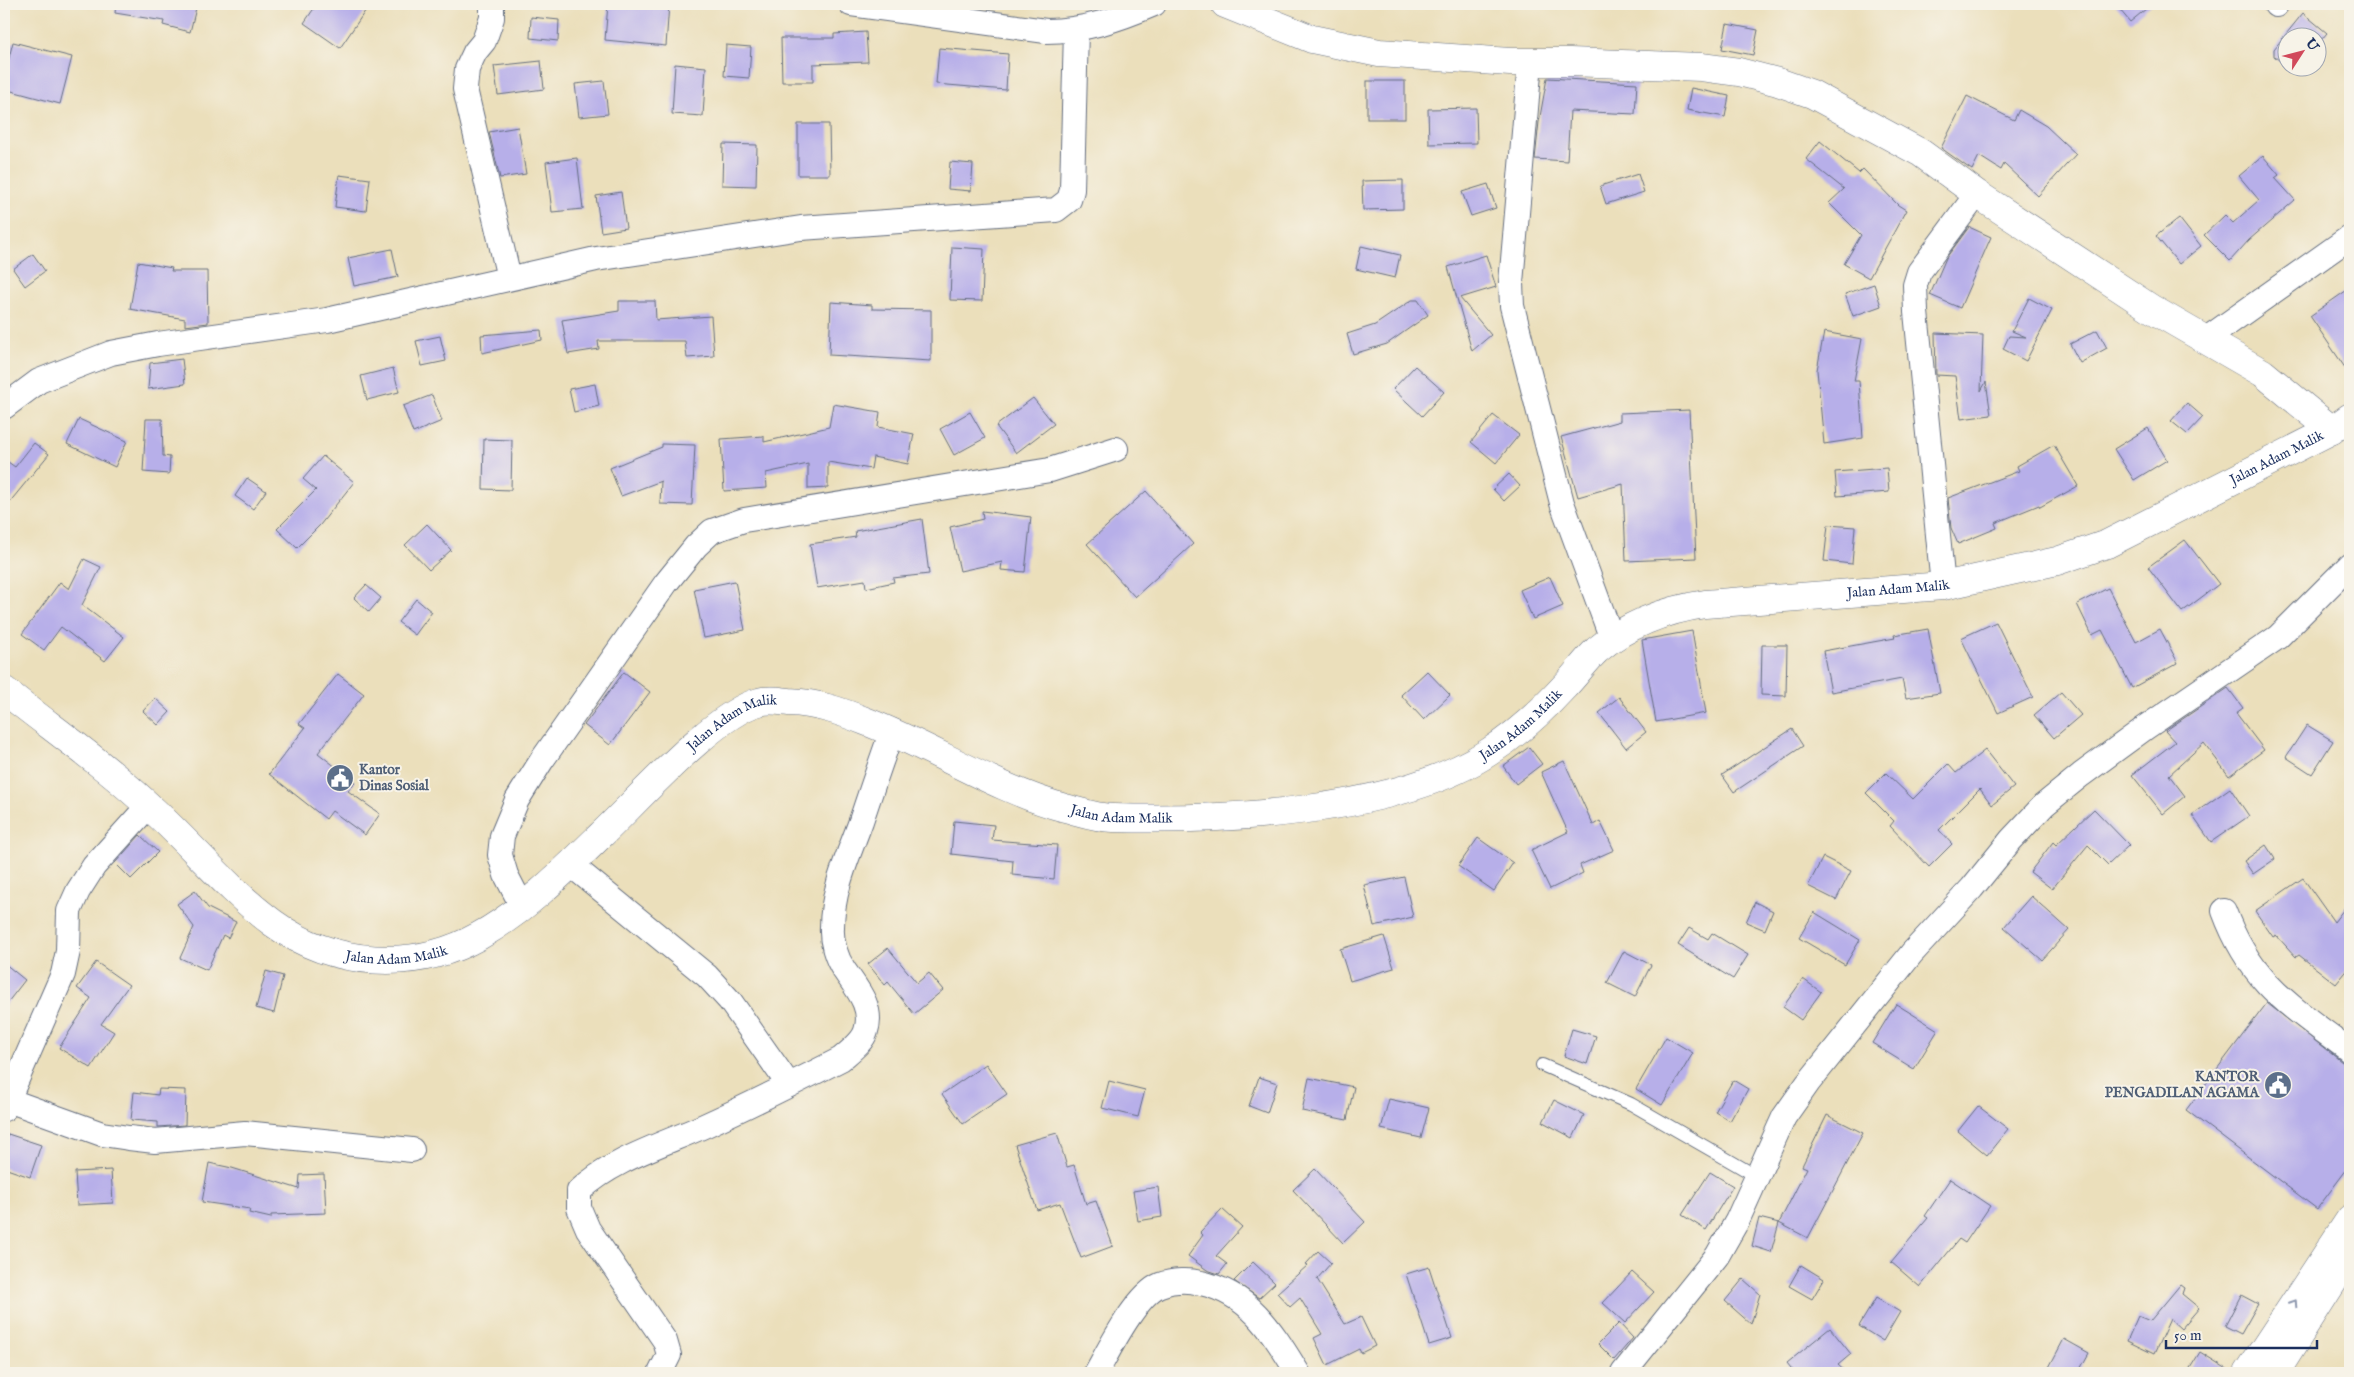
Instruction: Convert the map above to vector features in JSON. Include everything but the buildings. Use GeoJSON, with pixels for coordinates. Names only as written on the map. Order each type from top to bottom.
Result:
{"type":"FeatureCollection","features":[{"type":"Feature","properties":{"kind":"main road"},"geometry":{"type":"LineString","coordinates":[[1225,4],[1312,39],[1379,53],[1530,62],[1700,67],[1738,72],[1778,82],[1812,94],[1914,149],[1977,194],[2152,309],[2263,373],[2341,424]]}},
{"type":"Feature","properties":{"kind":"main road","name":"Jalan Adam Malik"},"geometry":{"type":"LineString","coordinates":[[4,690],[149,805],[246,901],[277,926],[319,949],[351,958],[394,961],[429,956],[464,944],[484,934],[522,906],[570,864],[714,728],[740,710],[760,701],[810,703],[832,708],[892,731],[1032,799],[1104,818],[1192,819],[1321,807],[1405,790],[1453,772],[1489,752],[1526,724],[1564,688],[1593,654],[1612,639],[1635,626],[1673,609],[1705,604],[1943,586],[2048,563],[2107,544],[2341,424]]}},
{"type":"Feature","properties":{"kind":"main road"},"geometry":{"type":"LineString","coordinates":[[2275,1373],[2289,1331],[2350,1219]]}},
{"type":"Feature","properties":{"kind":"main road"},"geometry":{"type":"LineString","coordinates":[[2248,1373],[2289,1331],[2350,1255]]}},
{"type":"Feature","properties":{"kind":"street"},"geometry":{"type":"LineString","coordinates":[[492,4],[492,18],[484,41],[475,52],[467,69],[465,89],[509,278]]}},
{"type":"Feature","properties":{"kind":"street"},"geometry":{"type":"LineString","coordinates":[[851,4],[1046,31],[1105,23],[1154,4]]}},
{"type":"Feature","properties":{"kind":"street"},"geometry":{"type":"LineString","coordinates":[[4,407],[39,381],[111,353],[158,344],[327,320],[596,259],[801,228],[1056,210],[1069,200],[1072,190],[1076,28]]}},
{"type":"Feature","properties":{"kind":"street"},"geometry":{"type":"LineString","coordinates":[[1530,62],[1511,283],[1512,306],[1562,503],[1612,639]]}},
{"type":"Feature","properties":{"kind":"street"},"geometry":{"type":"LineString","coordinates":[[1943,586],[1915,285],[1919,272],[1977,194]]}},
{"type":"Feature","properties":{"kind":"street"},"geometry":{"type":"LineString","coordinates":[[2205,340],[2350,237]]}},
{"type":"Feature","properties":{"kind":"street"},"geometry":{"type":"LineString","coordinates":[[522,906],[506,875],[500,855],[502,836],[517,800],[542,760],[666,583],[696,546],[712,531],[744,520],[1050,470],[1116,449]]}},
{"type":"Feature","properties":{"kind":"street"},"geometry":{"type":"LineString","coordinates":[[1623,1373],[1717,1256],[1758,1177],[1784,1116],[1808,1083],[1912,953],[1972,888],[2011,840],[2044,805],[2146,728],[2278,637],[2350,565]]}},
{"type":"Feature","properties":{"kind":"street"},"geometry":{"type":"LineString","coordinates":[[660,1373],[669,1355],[665,1341],[588,1229],[578,1208],[579,1191],[592,1179],[612,1167],[841,1059],[857,1045],[866,1032],[869,1016],[858,989],[843,969],[834,949],[832,927],[841,873],[892,731]]}},
{"type":"Feature","properties":{"kind":"street"},"geometry":{"type":"LineString","coordinates":[[149,805],[94,866],[78,891],[69,911],[68,951],[63,974],[5,1103],[102,1134],[129,1138],[155,1141],[245,1133],[412,1150]]}},
{"type":"Feature","properties":{"kind":"street"},"geometry":{"type":"LineString","coordinates":[[570,864],[707,976],[730,1001],[789,1085]]}},
{"type":"Feature","properties":{"kind":"street"},"geometry":{"type":"LineString","coordinates":[[2224,911],[2233,936],[2252,968],[2278,996],[2350,1051]]}},
{"type":"Feature","properties":{"kind":"street"},"geometry":{"type":"LineString","coordinates":[[1096,1373],[1136,1306],[1159,1285],[1188,1280],[1220,1288],[1245,1303],[1271,1330],[1298,1373]]}},
{"type":"Feature","properties":{"kind":"lane"},"geometry":{"type":"LineString","coordinates":[[1542,1065],[1631,1104],[1758,1177]]}},
{"type":"Feature","properties":{"kind":"place","name":"Kantor Dinas Sosial"},"geometry":{"type":"Point","coordinates":[340,778]}},
{"type":"Feature","properties":{"kind":"place","name":"KANTOR PENGADILAN AGAMA"},"geometry":{"type":"Point","coordinates":[2278,1085]}}]}
